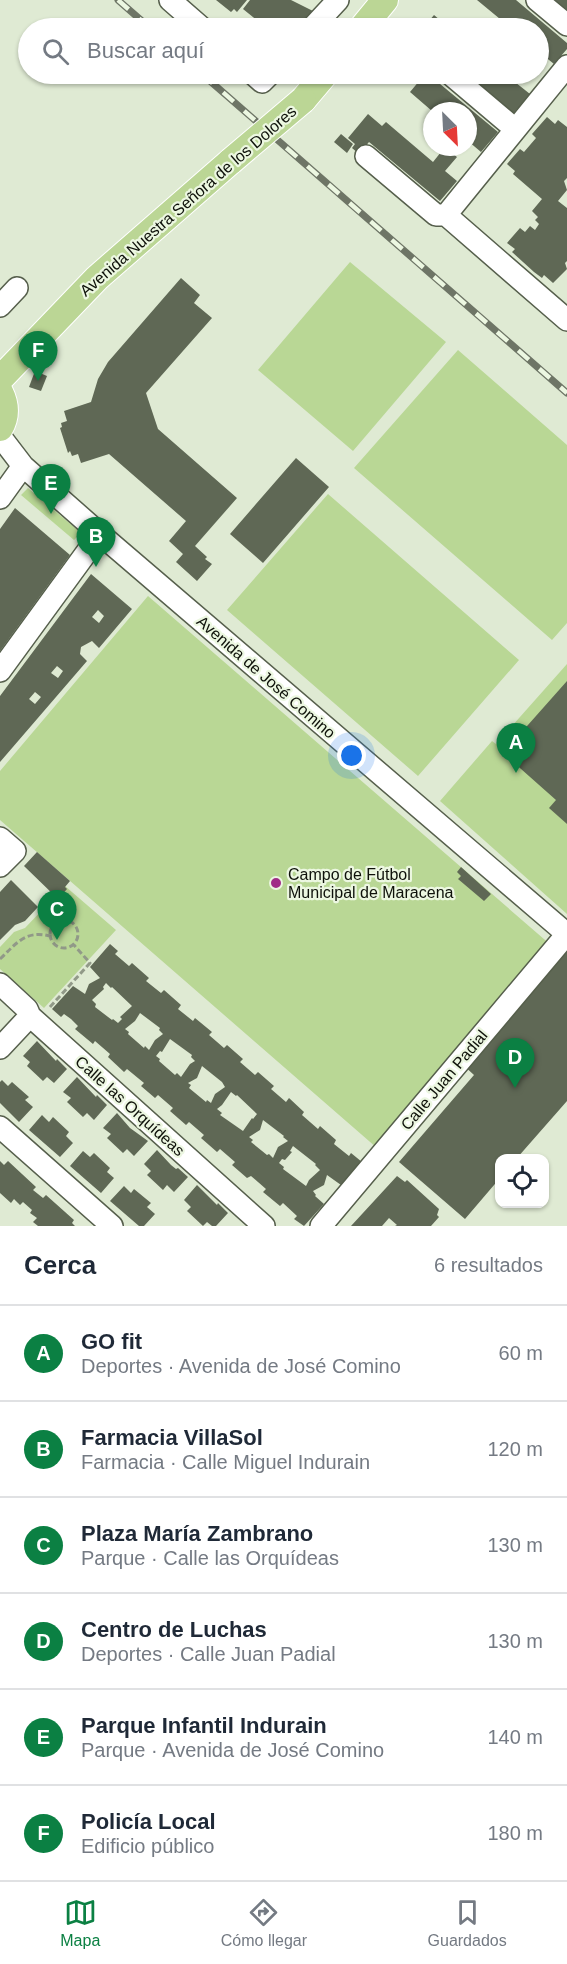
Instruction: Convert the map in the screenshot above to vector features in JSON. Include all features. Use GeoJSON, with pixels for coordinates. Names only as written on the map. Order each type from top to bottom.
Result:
{"type":"FeatureCollection","features":[{"type":"Feature","properties":{"kind":"main road"},"geometry":{"type":"LineString","coordinates":[[370,18],[385,0]]}},
{"type":"Feature","properties":{"kind":"main road","name":"Avenida Nuestra Señora de los Dolores"},"geometry":{"type":"LineString","coordinates":[[0,379],[97,278],[303,100],[317,84]]}},
{"type":"Feature","properties":{"kind":"main road"},"geometry":{"type":"LineString","coordinates":[[0,392],[5,414],[0,428]]}},
{"type":"Feature","properties":{"kind":"street"},"geometry":{"type":"LineString","coordinates":[[170,0],[195,15]]}},
{"type":"Feature","properties":{"kind":"street"},"geometry":{"type":"LineString","coordinates":[[321,18],[338,0]]}},
{"type":"Feature","properties":{"kind":"street"},"geometry":{"type":"LineString","coordinates":[[537,0],[567,25]]}},
{"type":"Feature","properties":{"kind":"street"},"geometry":{"type":"LineString","coordinates":[[366,156],[436,215],[446,214],[567,66]]}},
{"type":"Feature","properties":{"kind":"street"},"geometry":{"type":"LineString","coordinates":[[462,84],[515,129]]}},
{"type":"Feature","properties":{"kind":"street"},"geometry":{"type":"LineString","coordinates":[[446,214],[564,312]]}},
{"type":"Feature","properties":{"kind":"street"},"geometry":{"type":"LineString","coordinates":[[0,306],[17,288]]}},
{"type":"Feature","properties":{"kind":"street","name":"Avenida de José Comino"},"geometry":{"type":"LineString","coordinates":[[0,436],[23,466],[100,534],[567,934]]}},
{"type":"Feature","properties":{"kind":"street"},"geometry":{"type":"LineString","coordinates":[[0,498],[23,466]]}},
{"type":"Feature","properties":{"kind":"street"},"geometry":{"type":"LineString","coordinates":[[0,671],[100,534]]}},
{"type":"Feature","properties":{"kind":"street"},"geometry":{"type":"LineString","coordinates":[[0,838],[15,851],[0,866]]}},
{"type":"Feature","properties":{"kind":"street","name":"Calle Juan Padial"},"geometry":{"type":"LineString","coordinates":[[321,1226],[567,934]]}},
{"type":"Feature","properties":{"kind":"street","name":"Calle las Orquídeas"},"geometry":{"type":"LineString","coordinates":[[0,984],[27,1009],[38,1013],[264,1226]]}},
{"type":"Feature","properties":{"kind":"street"},"geometry":{"type":"LineString","coordinates":[[0,1048],[38,1013]]}},
{"type":"Feature","properties":{"kind":"street"},"geometry":{"type":"LineString","coordinates":[[0,1127],[112,1226]]}},
{"type":"Feature","properties":{"kind":"path"},"geometry":{"type":"LineString","coordinates":[[69,921],[76,927],[79,936],[70,948],[61,949],[53,944],[50,936],[55,923],[69,921]]}},
{"type":"Feature","properties":{"kind":"path"},"geometry":{"type":"LineString","coordinates":[[0,959],[19,941],[36,933],[50,936]]}},
{"type":"Feature","properties":{"kind":"path"},"geometry":{"type":"LineString","coordinates":[[38,1013],[90,963],[74,945]]}},
{"type":"Feature","properties":{"kind":"green space"},"geometry":{"type":"Polygon","coordinates":[[[350,262],[446,342],[353,451],[258,370],[350,262]]]}},
{"type":"Feature","properties":{"kind":"green space"},"geometry":{"type":"Polygon","coordinates":[[[458,350],[567,445],[567,623],[552,640],[354,468],[458,350]]]}},
{"type":"Feature","properties":{"kind":"green space"},"geometry":{"type":"Polygon","coordinates":[[[28,488],[81,533],[74,540],[21,495],[28,488]]]}},
{"type":"Feature","properties":{"kind":"green space"},"geometry":{"type":"Polygon","coordinates":[[[328,494],[519,660],[418,776],[227,610],[328,494]]]}},
{"type":"Feature","properties":{"kind":"green space","name":"Campo de Fútbol Municipal de Maracena"},"geometry":{"type":"Polygon","coordinates":[[[148,596],[552,946],[377,1148],[0,820],[0,771],[148,596]]]}},
{"type":"Feature","properties":{"kind":"green space"},"geometry":{"type":"Polygon","coordinates":[[[567,664],[567,914],[440,801],[492,741],[496,744],[567,664]]]}},
{"type":"Feature","properties":{"kind":"green space"},"geometry":{"type":"Polygon","coordinates":[[[65,886],[116,930],[44,1008],[0,969],[0,947],[14,932],[25,928],[65,886]]]}},
{"type":"Feature","properties":{"kind":"building"},"geometry":{"type":"Polygon","coordinates":[[[216,0],[247,0],[237,12],[234,9],[231,12],[216,0]]]}},
{"type":"Feature","properties":{"kind":"building"},"geometry":{"type":"Polygon","coordinates":[[[250,0],[291,0],[313,11],[306,18],[254,18],[243,9],[250,0]]]}},
{"type":"Feature","properties":{"kind":"building"},"geometry":{"type":"Polygon","coordinates":[[[477,0],[516,0],[537,18],[499,18],[477,0]]]}},
{"type":"Feature","properties":{"kind":"building"},"geometry":{"type":"Polygon","coordinates":[[[554,0],[567,0],[567,11],[561,6],[554,0]]]}},
{"type":"Feature","properties":{"kind":"building"},"geometry":{"type":"Polygon","coordinates":[[[549,28],[567,43],[567,49],[554,64],[549,60],[549,28]]]}},
{"type":"Feature","properties":{"kind":"building"},"geometry":{"type":"Polygon","coordinates":[[[417,84],[440,84],[462,102],[423,102],[410,92],[417,84]]]}},
{"type":"Feature","properties":{"kind":"building"},"geometry":{"type":"Polygon","coordinates":[[[476,84],[518,84],[530,94],[513,114],[476,84]]]}},
{"type":"Feature","properties":{"kind":"building"},"geometry":{"type":"Polygon","coordinates":[[[368,114],[382,126],[386,122],[423,153],[423,156],[433,162],[438,156],[456,156],[445,171],[457,181],[440,201],[369,142],[359,154],[352,148],[355,144],[348,138],[368,114]]]}},
{"type":"Feature","properties":{"kind":"building"},"geometry":{"type":"Polygon","coordinates":[[[477,115],[498,132],[481,152],[477,149],[477,115]]]}},
{"type":"Feature","properties":{"kind":"building"},"geometry":{"type":"Polygon","coordinates":[[[547,117],[555,124],[558,120],[567,127],[567,178],[564,181],[567,190],[558,201],[567,208],[567,261],[565,263],[567,269],[553,283],[544,275],[542,278],[534,272],[512,252],[515,249],[507,243],[520,228],[525,232],[530,226],[535,230],[539,224],[535,220],[538,217],[532,211],[542,199],[513,174],[515,171],[507,164],[520,149],[524,152],[536,138],[532,134],[547,117]]]}},
{"type":"Feature","properties":{"kind":"building"},"geometry":{"type":"Polygon","coordinates":[[[341,134],[353,144],[347,153],[334,142],[341,134]]]}},
{"type":"Feature","properties":{"kind":"building"},"geometry":{"type":"Polygon","coordinates":[[[181,278],[200,295],[194,303],[212,318],[146,393],[158,429],[237,498],[195,546],[212,564],[197,581],[176,562],[183,554],[169,541],[186,521],[109,454],[81,463],[78,454],[72,456],[70,451],[68,453],[60,428],[61,423],[67,421],[64,411],[91,402],[98,379],[108,362],[181,278]]]}},
{"type":"Feature","properties":{"kind":"building"},"geometry":{"type":"Polygon","coordinates":[[[35,371],[47,376],[41,391],[29,387],[35,371]]]}},
{"type":"Feature","properties":{"kind":"building"},"geometry":{"type":"Polygon","coordinates":[[[296,458],[329,487],[263,563],[230,534],[296,458]]]}},
{"type":"Feature","properties":{"kind":"building"},"geometry":{"type":"Polygon","coordinates":[[[15,508],[70,555],[0,651],[0,529],[15,508]]]}},
{"type":"Feature","properties":{"kind":"building"},"geometry":{"type":"Polygon","coordinates":[[[91,574],[132,609],[99,648],[92,641],[81,647],[80,654],[87,661],[0,762],[0,696],[91,574]],[[98,610],[92,617],[99,623],[104,616],[98,610]],[[57,666],[51,673],[58,678],[63,671],[57,666]],[[35,692],[29,699],[35,704],[41,697],[35,692]]]}},
{"type":"Feature","properties":{"kind":"building"},"geometry":{"type":"Polygon","coordinates":[[[567,681],[567,824],[549,808],[556,800],[503,753],[567,681]]]}},
{"type":"Feature","properties":{"kind":"building"},"geometry":{"type":"Polygon","coordinates":[[[37,852],[70,881],[65,887],[67,889],[58,899],[24,866],[37,852]]]}},
{"type":"Feature","properties":{"kind":"building"},"geometry":{"type":"Polygon","coordinates":[[[461,867],[491,894],[484,901],[458,879],[461,876],[457,872],[461,867]]]}},
{"type":"Feature","properties":{"kind":"building"},"geometry":{"type":"Polygon","coordinates":[[[11,880],[38,907],[25,921],[15,925],[0,940],[0,892],[11,880]]]}},
{"type":"Feature","properties":{"kind":"building"},"geometry":{"type":"Polygon","coordinates":[[[110,944],[118,951],[115,954],[129,966],[132,963],[149,978],[146,981],[161,993],[164,990],[181,1005],[178,1009],[193,1021],[195,1018],[212,1032],[209,1035],[224,1048],[227,1045],[243,1059],[240,1062],[255,1075],[258,1072],[274,1086],[271,1089],[286,1102],[289,1098],[304,1112],[302,1115],[318,1129],[320,1126],[336,1140],[334,1144],[349,1156],[351,1153],[362,1162],[341,1185],[327,1175],[324,1185],[313,1191],[324,1204],[304,1226],[294,1219],[297,1216],[283,1203],[280,1206],[263,1192],[266,1189],[251,1176],[247,1178],[232,1165],[235,1162],[220,1149],[217,1152],[201,1138],[204,1135],[189,1122],[186,1125],[170,1111],[173,1108],[158,1095],[155,1098],[141,1086],[144,1083],[127,1069],[124,1072],[108,1057],[110,1054],[95,1041],[93,1044],[75,1029],[78,1026],[71,1019],[64,1014],[61,1017],[52,1009],[73,986],[85,994],[89,984],[100,978],[90,967],[110,944]],[[106,983],[104,989],[92,1000],[96,1004],[95,1007],[118,1023],[122,1019],[120,1017],[132,1006],[106,983]],[[140,1013],[135,1021],[125,1029],[149,1050],[155,1040],[163,1034],[160,1028],[140,1013]],[[170,1039],[162,1052],[160,1051],[156,1056],[160,1059],[159,1061],[175,1075],[177,1073],[181,1077],[195,1061],[192,1055],[170,1039]],[[202,1066],[197,1078],[188,1083],[191,1085],[189,1088],[206,1102],[207,1100],[211,1103],[215,1094],[225,1087],[202,1066]],[[231,1092],[217,1109],[222,1113],[220,1115],[243,1131],[257,1114],[231,1092]],[[263,1120],[260,1130],[249,1137],[253,1140],[251,1142],[273,1158],[278,1147],[288,1141],[263,1120]],[[293,1146],[290,1151],[292,1152],[279,1163],[284,1167],[283,1169],[306,1186],[320,1170],[316,1164],[293,1146]]]}},
{"type":"Feature","properties":{"kind":"building"},"geometry":{"type":"Polygon","coordinates":[[[563,948],[567,951],[567,1101],[521,1154],[495,1154],[495,1184],[465,1219],[399,1162],[474,1075],[462,1064],[563,948]]]}},
{"type":"Feature","properties":{"kind":"building"},"geometry":{"type":"Polygon","coordinates":[[[37,1041],[67,1069],[54,1083],[47,1077],[43,1081],[27,1066],[30,1062],[23,1056],[37,1041]]]}},
{"type":"Feature","properties":{"kind":"building"},"geometry":{"type":"Polygon","coordinates":[[[77,1077],[107,1105],[94,1120],[87,1113],[83,1117],[67,1102],[71,1098],[63,1092],[77,1077]]]}},
{"type":"Feature","properties":{"kind":"building"},"geometry":{"type":"Polygon","coordinates":[[[2,1080],[8,1086],[12,1082],[29,1097],[25,1100],[33,1107],[19,1122],[0,1103],[0,1082],[2,1080]]]}},
{"type":"Feature","properties":{"kind":"building"},"geometry":{"type":"Polygon","coordinates":[[[117,1113],[130,1128],[148,1141],[134,1156],[127,1149],[123,1153],[107,1138],[111,1134],[103,1128],[117,1113]]]}},
{"type":"Feature","properties":{"kind":"building"},"geometry":{"type":"Polygon","coordinates":[[[42,1115],[49,1122],[53,1117],[69,1132],[66,1136],[73,1143],[60,1157],[29,1130],[42,1115]]]}},
{"type":"Feature","properties":{"kind":"building"},"geometry":{"type":"Polygon","coordinates":[[[157,1150],[171,1165],[188,1177],[174,1192],[167,1185],[163,1190],[147,1175],[151,1171],[144,1164],[157,1150]]]}},
{"type":"Feature","properties":{"kind":"building"},"geometry":{"type":"Polygon","coordinates":[[[83,1151],[90,1157],[94,1153],[110,1168],[107,1172],[114,1178],[101,1193],[70,1166],[83,1151]]]}},
{"type":"Feature","properties":{"kind":"building"},"geometry":{"type":"Polygon","coordinates":[[[0,1161],[4,1165],[8,1161],[36,1187],[33,1190],[43,1198],[46,1195],[74,1220],[72,1223],[75,1226],[38,1226],[33,1222],[37,1218],[30,1213],[32,1210],[23,1202],[20,1205],[14,1199],[11,1203],[0,1193],[0,1161]]]}},
{"type":"Feature","properties":{"kind":"building"},"geometry":{"type":"Polygon","coordinates":[[[397,1176],[405,1182],[407,1180],[439,1209],[437,1215],[439,1217],[431,1226],[395,1226],[397,1225],[389,1218],[382,1226],[351,1226],[397,1176]]]}},
{"type":"Feature","properties":{"kind":"building"},"geometry":{"type":"Polygon","coordinates":[[[197,1185],[228,1213],[216,1226],[207,1222],[203,1226],[187,1211],[191,1207],[184,1200],[197,1185]]]}},
{"type":"Feature","properties":{"kind":"building"},"geometry":{"type":"Polygon","coordinates":[[[124,1186],[131,1193],[134,1189],[151,1203],[147,1207],[155,1214],[144,1226],[139,1226],[110,1201],[124,1186]]]}},
{"type":"Feature","properties":{"kind":"railway"},"geometry":{"type":"LineString","coordinates":[[118,0],[139,18]]}},
{"type":"Feature","properties":{"kind":"railway"},"geometry":{"type":"LineString","coordinates":[[213,84],[567,393]]}},
{"type":"Feature","properties":{"kind":"place","name":"Policía Local"},"geometry":{"type":"Point","coordinates":[38,381]}},
{"type":"Feature","properties":{"kind":"place","name":"Parque Infantil Indurain"},"geometry":{"type":"Point","coordinates":[51,514]}},
{"type":"Feature","properties":{"kind":"place","name":"Farmacia VillaSol"},"geometry":{"type":"Point","coordinates":[96,567]}},
{"type":"Feature","properties":{"kind":"place","name":"GO fit"},"geometry":{"type":"Point","coordinates":[516,773]}},
{"type":"Feature","properties":{"kind":"place","name":"Campo de Fútbol Municipal de Maracena"},"geometry":{"type":"Point","coordinates":[276,883]}},
{"type":"Feature","properties":{"kind":"place","name":"Plaza María Zambrano"},"geometry":{"type":"Point","coordinates":[57,940]}},
{"type":"Feature","properties":{"kind":"place","name":"Centro de Luchas"},"geometry":{"type":"Point","coordinates":[515,1088]}}]}
